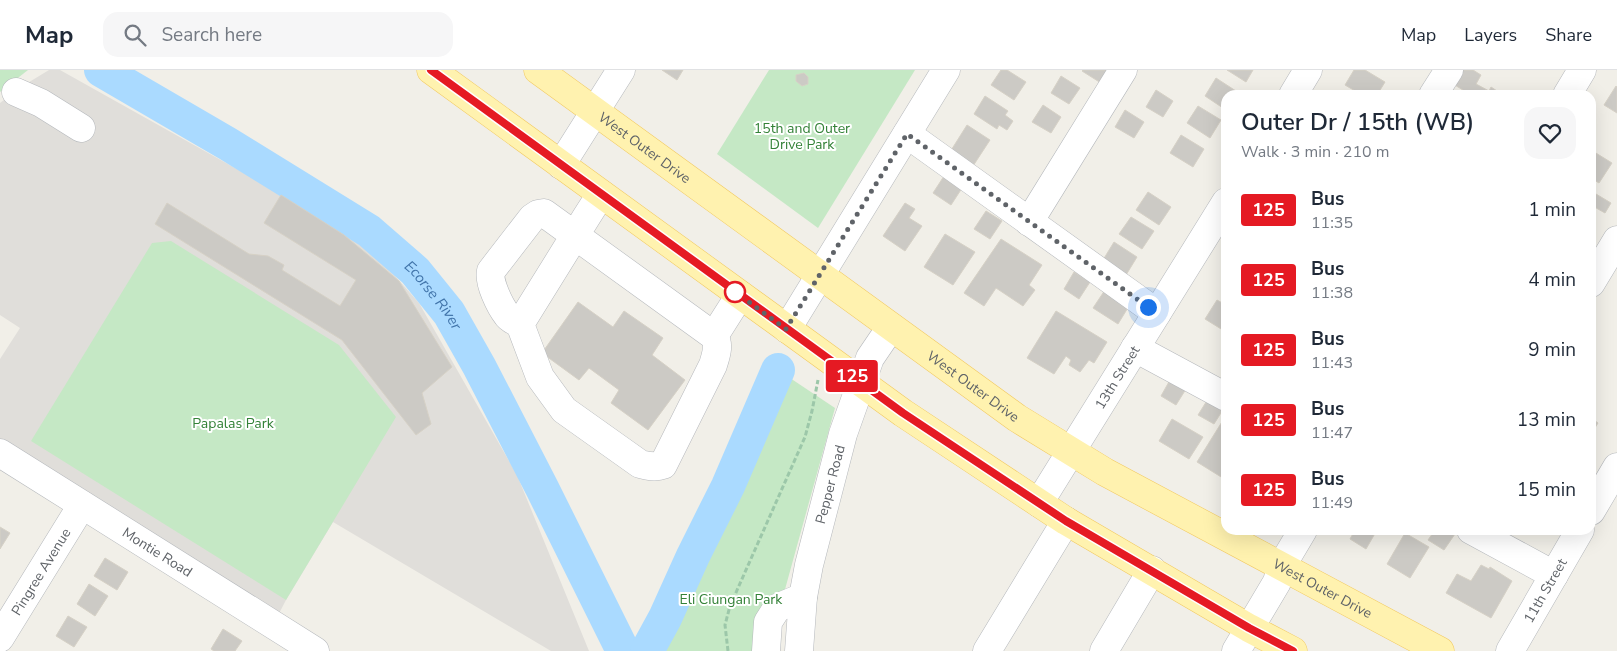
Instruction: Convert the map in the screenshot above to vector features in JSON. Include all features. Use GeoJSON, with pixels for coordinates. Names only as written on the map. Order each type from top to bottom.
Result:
{"type":"FeatureCollection","features":[{"type":"Feature","properties":{"kind":"main road"},"geometry":{"type":"LineString","coordinates":[[431,70],[903,413],[1066,521],[1249,628],[1293,651]]}},
{"type":"Feature","properties":{"kind":"main road","name":"West Outer Drive"},"geometry":{"type":"LineString","coordinates":[[538,70],[1017,418],[1105,472],[1221,535]]}},
{"type":"Feature","properties":{"kind":"main road","name":"West Outer Drive"},"geometry":{"type":"LineString","coordinates":[[1222,535],[1440,651]]}},
{"type":"Feature","properties":{"kind":"street"},"geometry":{"type":"LineString","coordinates":[[561,166],[621,70]]}},
{"type":"Feature","properties":{"kind":"street"},"geometry":{"type":"LineString","coordinates":[[786,329],[946,70]]}},
{"type":"Feature","properties":{"kind":"street"},"geometry":{"type":"LineString","coordinates":[[1029,222],[1123,70]]}},
{"type":"Feature","properties":{"kind":"street"},"geometry":{"type":"LineString","coordinates":[[1296,90],[1308,70]]}},
{"type":"Feature","properties":{"kind":"street"},"geometry":{"type":"LineString","coordinates":[[1437,90],[1449,70]]}},
{"type":"Feature","properties":{"kind":"street"},"geometry":{"type":"LineString","coordinates":[[1570,90],[1582,70]]}},
{"type":"Feature","properties":{"kind":"street"},"geometry":{"type":"LineString","coordinates":[[12,94],[41,102],[81,128]]}},
{"type":"Feature","properties":{"kind":"street"},"geometry":{"type":"LineString","coordinates":[[907,134],[1157,313]]}},
{"type":"Feature","properties":{"kind":"street"},"geometry":{"type":"LineString","coordinates":[[520,324],[601,194]]}},
{"type":"Feature","properties":{"kind":"street","name":"13th Street"},"geometry":{"type":"LineString","coordinates":[[1039,503],[1221,210]]}},
{"type":"Feature","properties":{"kind":"street"},"geometry":{"type":"LineString","coordinates":[[544,213],[576,235],[714,336],[717,342],[713,365],[663,464],[658,467],[640,464],[564,410],[540,377],[520,324],[507,317],[492,286],[491,271],[532,218],[538,214],[544,213]]}},
{"type":"Feature","properties":{"kind":"street"},"geometry":{"type":"LineString","coordinates":[[1596,275],[1617,240]]}},
{"type":"Feature","properties":{"kind":"street"},"geometry":{"type":"LineString","coordinates":[[714,336],[740,295]]}},
{"type":"Feature","properties":{"kind":"street","name":"Pepper Road"},"geometry":{"type":"LineString","coordinates":[[799,651],[803,597],[809,566],[843,434],[870,358],[891,326]]}},
{"type":"Feature","properties":{"kind":"street"},"geometry":{"type":"LineString","coordinates":[[1135,348],[1221,394]]}},
{"type":"Feature","properties":{"kind":"street","name":"Montie Road"},"geometry":{"type":"LineString","coordinates":[[0,453],[300,647]]}},
{"type":"Feature","properties":{"kind":"street"},"geometry":{"type":"LineString","coordinates":[[1596,503],[1617,467]]}},
{"type":"Feature","properties":{"kind":"street","name":"Pingree Avenue"},"geometry":{"type":"LineString","coordinates":[[0,638],[82,505]]}},
{"type":"Feature","properties":{"kind":"street"},"geometry":{"type":"LineString","coordinates":[[987,651],[1066,521]]}},
{"type":"Feature","properties":{"kind":"street"},"geometry":{"type":"LineString","coordinates":[[1236,651],[1277,582],[1281,567],[1300,535]]}},
{"type":"Feature","properties":{"kind":"street"},"geometry":{"type":"LineString","coordinates":[[1480,535],[1554,575]]}},
{"type":"Feature","properties":{"kind":"street","name":"11th Street"},"geometry":{"type":"LineString","coordinates":[[1510,651],[1577,535]]}},
{"type":"Feature","properties":{"kind":"street"},"geometry":{"type":"LineString","coordinates":[[1104,651],[1152,570]]}},
{"type":"Feature","properties":{"kind":"street"},"geometry":{"type":"LineString","coordinates":[[766,651],[768,622],[777,608],[803,597]]}},
{"type":"Feature","properties":{"kind":"path"},"geometry":{"type":"LineString","coordinates":[[728,651],[725,625],[730,606],[805,437],[818,380]]}},
{"type":"Feature","properties":{"kind":"shaded area"},"geometry":{"type":"Polygon","coordinates":[[[49,70],[60,70],[328,220],[374,252],[419,303],[517,475],[589,651],[551,651],[333,522],[273,625],[0,453],[0,359],[20,328],[0,315],[0,103],[21,87],[49,70]]]}},
{"type":"Feature","properties":{"kind":"green space"},"geometry":{"type":"Polygon","coordinates":[[[0,70],[28,70],[0,92],[0,70]]]}},
{"type":"Feature","properties":{"kind":"green space","name":"15th and Outer Drive Park"},"geometry":{"type":"Polygon","coordinates":[[[769,70],[915,70],[818,228],[717,154],[769,70]]]}},
{"type":"Feature","properties":{"kind":"green space","name":"Papalas Park"},"geometry":{"type":"Polygon","coordinates":[[[171,241],[339,345],[396,417],[286,600],[31,441],[152,243],[171,241]]]}},
{"type":"Feature","properties":{"kind":"green space","name":"Eli Ciungan Park"},"geometry":{"type":"Polygon","coordinates":[[[778,370],[835,408],[784,593],[779,651],[647,651],[700,548],[778,370]]]}},
{"type":"Feature","properties":{"kind":"building"},"geometry":{"type":"Polygon","coordinates":[[[662,70],[683,70],[677,80],[662,70]]]}},
{"type":"Feature","properties":{"kind":"building"},"geometry":{"type":"Polygon","coordinates":[[[1001,70],[1007,70],[1026,82],[1014,100],[991,85],[1001,70]]]}},
{"type":"Feature","properties":{"kind":"building"},"geometry":{"type":"Polygon","coordinates":[[[1083,70],[1109,70],[1101,83],[1083,70]]]}},
{"type":"Feature","properties":{"kind":"building"},"geometry":{"type":"Polygon","coordinates":[[[1227,70],[1253,70],[1246,82],[1227,70]]]}},
{"type":"Feature","properties":{"kind":"building"},"geometry":{"type":"Polygon","coordinates":[[[1354,70],[1365,70],[1385,82],[1380,90],[1354,90],[1345,85],[1354,70]]]}},
{"type":"Feature","properties":{"kind":"building"},"geometry":{"type":"Polygon","coordinates":[[[1457,70],[1473,70],[1481,75],[1476,84],[1487,90],[1463,90],[1450,82],[1457,70]]]}},
{"type":"Feature","properties":{"kind":"building"},"geometry":{"type":"Polygon","coordinates":[[[804,73],[808,77],[808,84],[802,86],[796,81],[796,75],[804,73]]]}},
{"type":"Feature","properties":{"kind":"building"},"geometry":{"type":"Polygon","coordinates":[[[1061,76],[1080,88],[1069,104],[1051,93],[1061,76]]]}},
{"type":"Feature","properties":{"kind":"building"},"geometry":{"type":"Polygon","coordinates":[[[1216,78],[1234,90],[1221,90],[1221,107],[1205,96],[1216,78]]]}},
{"type":"Feature","properties":{"kind":"building"},"geometry":{"type":"Polygon","coordinates":[[[1617,87],[1617,113],[1604,105],[1617,87]]]}},
{"type":"Feature","properties":{"kind":"building"},"geometry":{"type":"Polygon","coordinates":[[[1156,90],[1173,101],[1163,117],[1146,107],[1156,90]]]}},
{"type":"Feature","properties":{"kind":"building"},"geometry":{"type":"Polygon","coordinates":[[[985,96],[1008,111],[1005,115],[1013,121],[1007,130],[999,125],[997,129],[974,114],[985,96]]]}},
{"type":"Feature","properties":{"kind":"building"},"geometry":{"type":"Polygon","coordinates":[[[1043,105],[1061,117],[1051,133],[1032,122],[1043,105]]]}},
{"type":"Feature","properties":{"kind":"building"},"geometry":{"type":"Polygon","coordinates":[[[1198,106],[1221,120],[1210,138],[1187,123],[1198,106]]]}},
{"type":"Feature","properties":{"kind":"building"},"geometry":{"type":"Polygon","coordinates":[[[1125,110],[1144,122],[1134,138],[1115,127],[1125,110]]]}},
{"type":"Feature","properties":{"kind":"building"},"geometry":{"type":"Polygon","coordinates":[[[967,125],[990,140],[973,166],[950,152],[967,125]]]}},
{"type":"Feature","properties":{"kind":"building"},"geometry":{"type":"Polygon","coordinates":[[[1181,135],[1204,149],[1193,167],[1170,153],[1181,135]]]}},
{"type":"Feature","properties":{"kind":"building"},"geometry":{"type":"Polygon","coordinates":[[[1596,153],[1612,163],[1599,183],[1596,181],[1596,153]]]}},
{"type":"Feature","properties":{"kind":"building"},"geometry":{"type":"Polygon","coordinates":[[[946,173],[964,185],[951,205],[933,193],[946,173]]]}},
{"type":"Feature","properties":{"kind":"building"},"geometry":{"type":"Polygon","coordinates":[[[1148,192],[1171,207],[1159,225],[1136,210],[1148,192]]]}},
{"type":"Feature","properties":{"kind":"building"},"geometry":{"type":"Polygon","coordinates":[[[1596,194],[1611,203],[1605,213],[1596,208],[1596,194]]]}},
{"type":"Feature","properties":{"kind":"building"},"geometry":{"type":"Polygon","coordinates":[[[281,195],[344,235],[399,281],[452,367],[422,393],[431,424],[416,435],[342,340],[155,224],[167,203],[249,254],[268,256],[284,265],[282,270],[340,306],[356,280],[264,223],[281,195]]]}},
{"type":"Feature","properties":{"kind":"building"},"geometry":{"type":"Polygon","coordinates":[[[905,203],[915,209],[909,218],[922,226],[905,251],[883,236],[905,203]]]}},
{"type":"Feature","properties":{"kind":"building"},"geometry":{"type":"Polygon","coordinates":[[[986,211],[1002,221],[990,239],[974,229],[986,211]]]}},
{"type":"Feature","properties":{"kind":"building"},"geometry":{"type":"Polygon","coordinates":[[[1131,217],[1154,231],[1142,249],[1119,234],[1131,217]]]}},
{"type":"Feature","properties":{"kind":"building"},"geometry":{"type":"Polygon","coordinates":[[[945,234],[975,252],[953,285],[924,267],[945,234]]]}},
{"type":"Feature","properties":{"kind":"building"},"geometry":{"type":"Polygon","coordinates":[[[1001,239],[1042,265],[1029,285],[1035,290],[1023,306],[996,288],[984,306],[964,293],[1001,239]]]}},
{"type":"Feature","properties":{"kind":"building"},"geometry":{"type":"Polygon","coordinates":[[[1114,242],[1137,257],[1126,275],[1103,260],[1114,242]]]}},
{"type":"Feature","properties":{"kind":"building"},"geometry":{"type":"Polygon","coordinates":[[[1074,272],[1090,282],[1079,299],[1064,289],[1074,272]]]}},
{"type":"Feature","properties":{"kind":"building"},"geometry":{"type":"Polygon","coordinates":[[[1105,290],[1129,306],[1118,324],[1093,308],[1105,290]]]}},
{"type":"Feature","properties":{"kind":"building"},"geometry":{"type":"Polygon","coordinates":[[[1217,300],[1221,302],[1221,329],[1205,319],[1217,300]]]}},
{"type":"Feature","properties":{"kind":"building"},"geometry":{"type":"Polygon","coordinates":[[[578,302],[613,327],[624,311],[663,338],[652,355],[685,380],[648,430],[611,403],[619,390],[589,368],[579,380],[542,353],[578,302]]]}},
{"type":"Feature","properties":{"kind":"building"},"geometry":{"type":"Polygon","coordinates":[[[1056,311],[1107,342],[1094,363],[1089,360],[1080,372],[1069,365],[1071,360],[1066,356],[1054,374],[1027,358],[1056,311]]]}},
{"type":"Feature","properties":{"kind":"building"},"geometry":{"type":"Polygon","coordinates":[[[1170,380],[1186,389],[1176,405],[1161,396],[1170,380]]]}},
{"type":"Feature","properties":{"kind":"building"},"geometry":{"type":"Polygon","coordinates":[[[1208,399],[1221,406],[1221,413],[1214,424],[1198,415],[1208,399]]]}},
{"type":"Feature","properties":{"kind":"building"},"geometry":{"type":"Polygon","coordinates":[[[1172,419],[1203,437],[1189,459],[1159,441],[1172,419]]]}},
{"type":"Feature","properties":{"kind":"building"},"geometry":{"type":"Polygon","coordinates":[[[1221,423],[1221,477],[1197,462],[1221,423]]]}},
{"type":"Feature","properties":{"kind":"building"},"geometry":{"type":"Polygon","coordinates":[[[0,527],[10,533],[0,549],[0,527]]]}},
{"type":"Feature","properties":{"kind":"building"},"geometry":{"type":"Polygon","coordinates":[[[1352,535],[1374,535],[1366,549],[1350,539],[1352,535]]]}},
{"type":"Feature","properties":{"kind":"building"},"geometry":{"type":"Polygon","coordinates":[[[1404,535],[1408,535],[1429,547],[1410,578],[1387,564],[1404,535]]]}},
{"type":"Feature","properties":{"kind":"building"},"geometry":{"type":"Polygon","coordinates":[[[1432,535],[1454,535],[1444,550],[1428,540],[1432,535]]]}},
{"type":"Feature","properties":{"kind":"building"},"geometry":{"type":"Polygon","coordinates":[[[105,558],[128,572],[117,590],[94,576],[105,558]]]}},
{"type":"Feature","properties":{"kind":"building"},"geometry":{"type":"Polygon","coordinates":[[[1481,565],[1489,569],[1490,567],[1512,581],[1491,618],[1446,593],[1457,574],[1471,581],[1481,565]]]}},
{"type":"Feature","properties":{"kind":"building"},"geometry":{"type":"Polygon","coordinates":[[[89,584],[108,596],[95,616],[77,604],[89,584]]]}},
{"type":"Feature","properties":{"kind":"building"},"geometry":{"type":"Polygon","coordinates":[[[68,616],[87,627],[74,647],[56,636],[68,616]]]}},
{"type":"Feature","properties":{"kind":"building"},"geometry":{"type":"Polygon","coordinates":[[[223,629],[242,641],[235,651],[214,651],[211,649],[223,629]]]}},
{"type":"Feature","properties":{"kind":"waterway","name":"Ecorse River"},"geometry":{"type":"LineString","coordinates":[[101,70],[228,144],[369,231],[415,271],[449,313],[479,366],[623,651]]}},
{"type":"Feature","properties":{"kind":"waterway"},"geometry":{"type":"LineString","coordinates":[[647,651],[665,618],[728,486],[778,370]]}},
{"type":"Feature","properties":{"kind":"bus line","name":"125"},"geometry":{"type":"LineString","coordinates":[[431,70],[903,413],[1066,521],[1249,628],[1293,651]]}},
{"type":"Feature","properties":{"kind":"route"},"geometry":{"type":"LineString","coordinates":[[735,292],[786,329],[907,134],[1148,307]]}}]}
